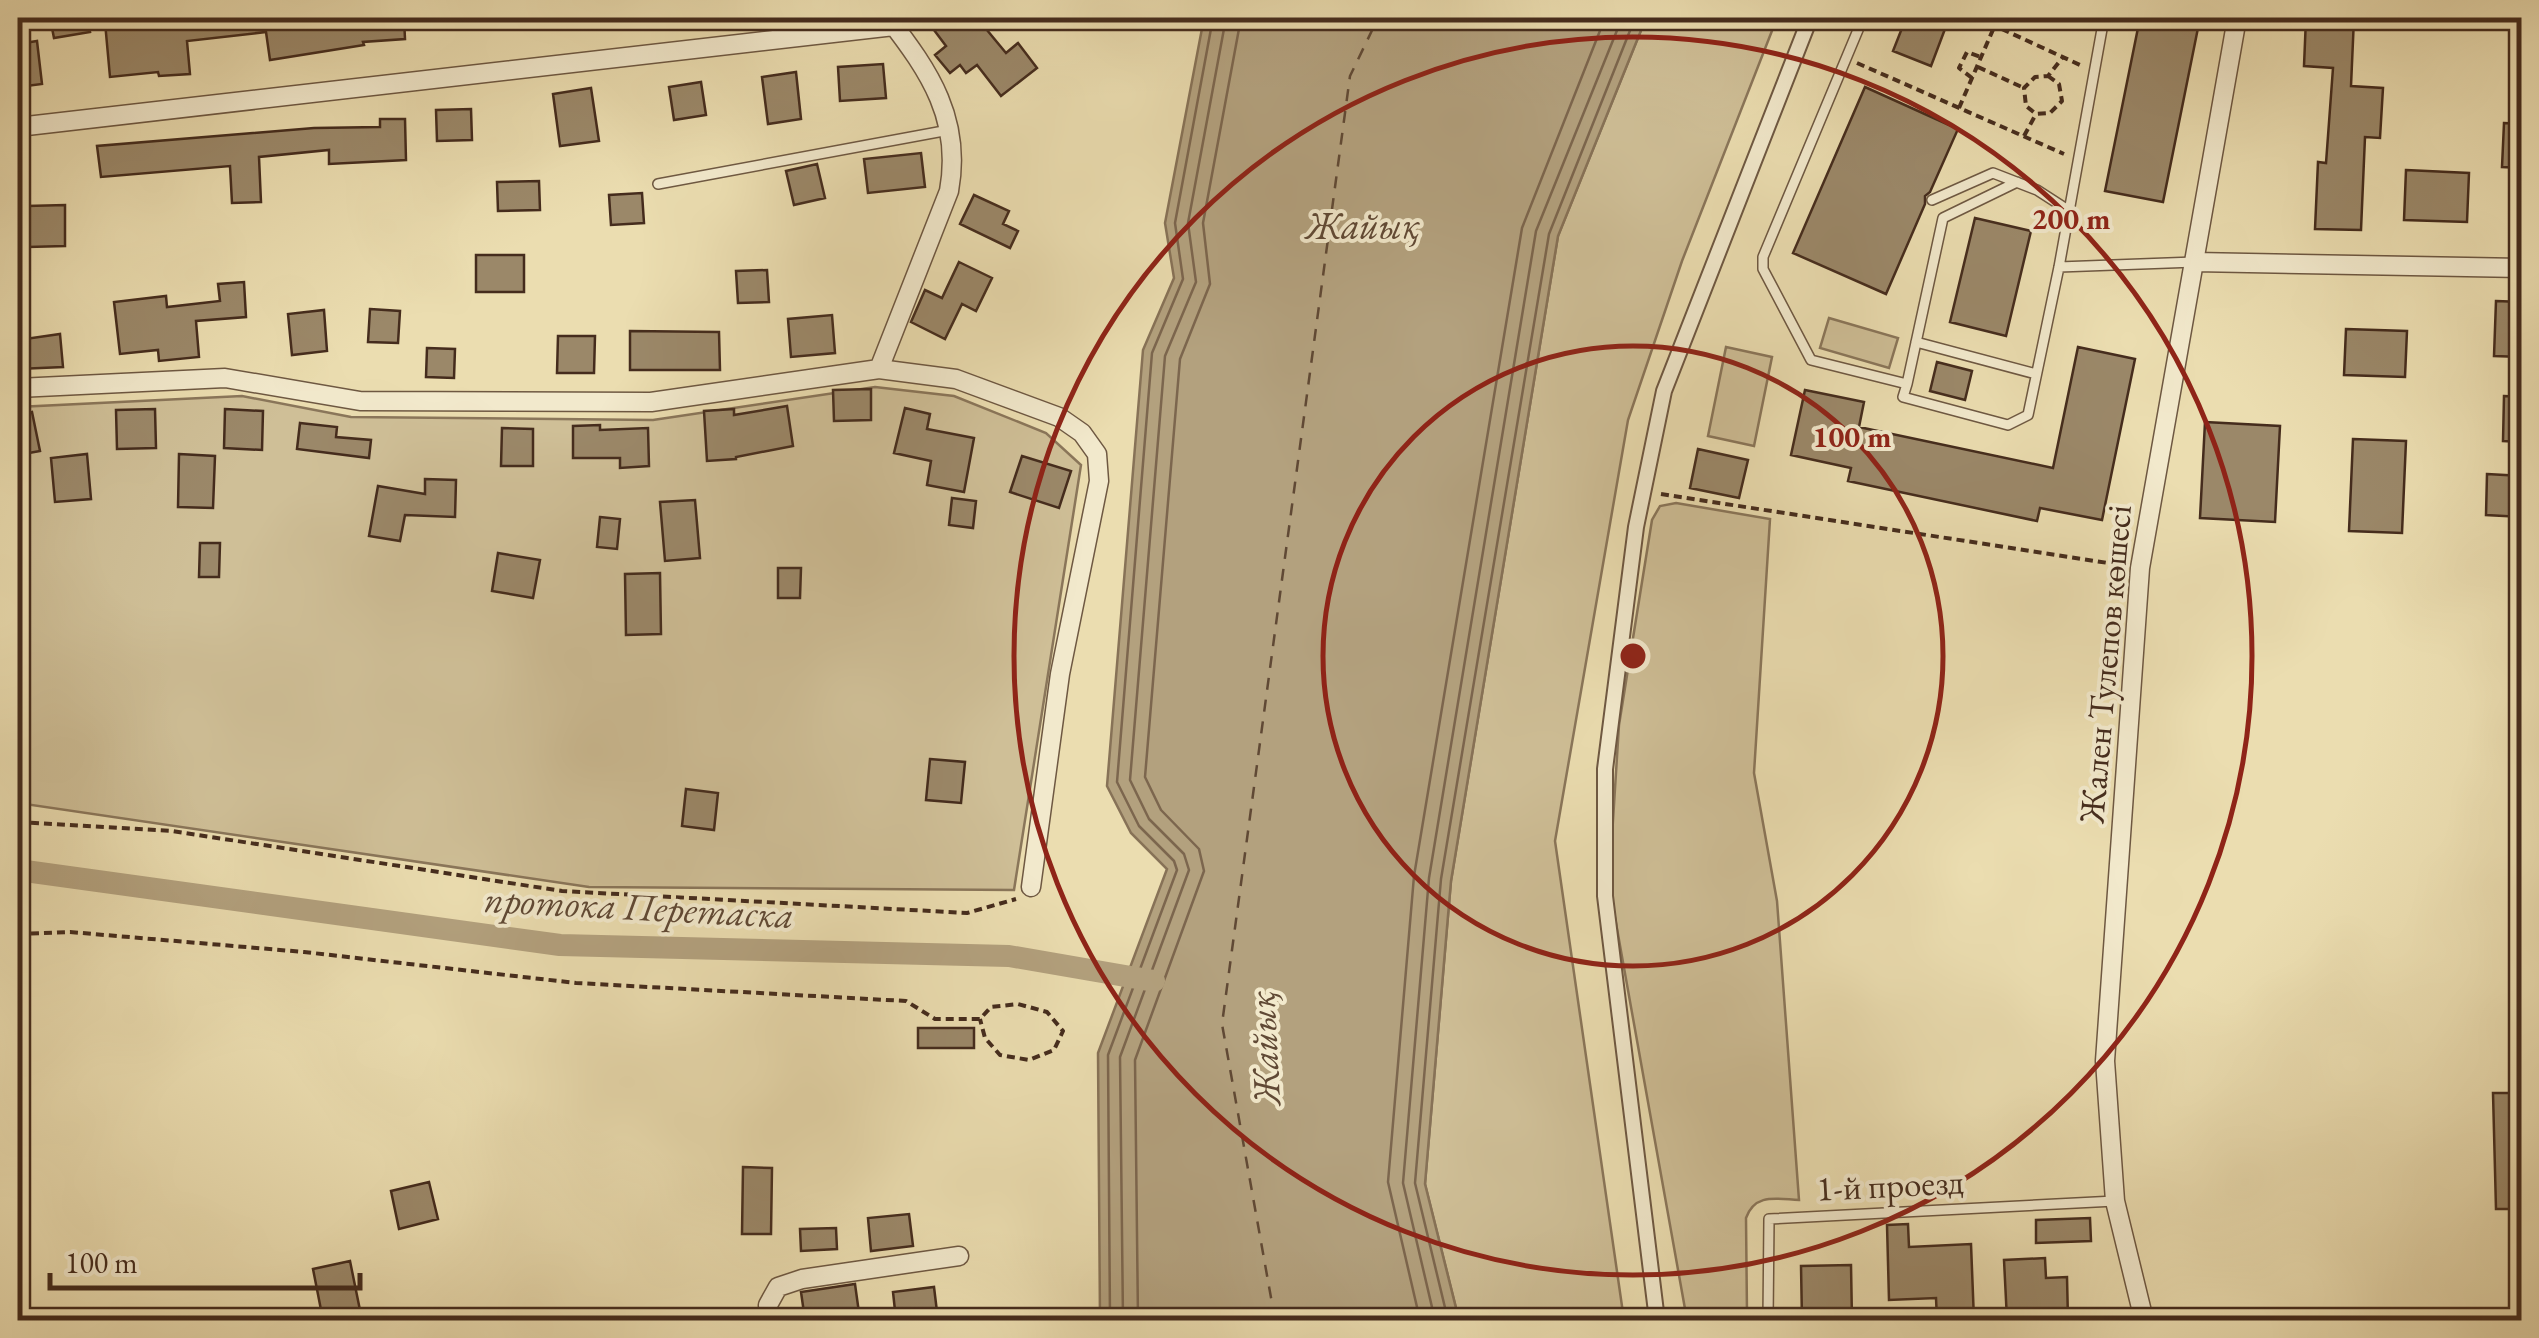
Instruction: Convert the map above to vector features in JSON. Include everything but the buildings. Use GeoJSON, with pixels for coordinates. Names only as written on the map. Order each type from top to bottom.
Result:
{"type":"FeatureCollection","features":[{"type":"Feature","properties":{"kind":"street"},"geometry":{"type":"LineString","coordinates":[[1657,1320],[1605,896],[1605,769],[1644,491],[1664,391],[1810,18]]}},
{"type":"Feature","properties":{"kind":"street","name":"Жален Тулепов көшесі"},"geometry":{"type":"LineString","coordinates":[[2144,1320],[2115,1201],[2105,1060],[2140,568],[2237,18]]}},
{"type":"Feature","properties":{"kind":"street"},"geometry":{"type":"LineString","coordinates":[[18,127],[891,22],[928,76],[952,130],[954,161],[949,191],[878,369]]}},
{"type":"Feature","properties":{"kind":"street"},"geometry":{"type":"LineString","coordinates":[[2195,262],[2522,268]]}},
{"type":"Feature","properties":{"kind":"street"},"geometry":{"type":"LineString","coordinates":[[18,388],[225,378],[360,401],[651,402],[878,369],[956,379],[1059,417],[1082,433],[1097,454],[1099,481],[1060,674],[1031,887]]}},
{"type":"Feature","properties":{"kind":"street"},"geometry":{"type":"LineString","coordinates":[[769,1320],[768,1305],[778,1287],[802,1279],[959,1256]]}},
{"type":"Feature","properties":{"kind":"lane"},"geometry":{"type":"LineString","coordinates":[[1862,18],[1763,257],[1763,269],[1811,360],[1907,384]]}},
{"type":"Feature","properties":{"kind":"lane"},"geometry":{"type":"LineString","coordinates":[[2016,182],[1944,218],[1902,396],[2008,425],[2028,415],[2104,18]]}},
{"type":"Feature","properties":{"kind":"lane"},"geometry":{"type":"LineString","coordinates":[[658,184],[952,130]]}},
{"type":"Feature","properties":{"kind":"lane"},"geometry":{"type":"LineString","coordinates":[[1932,200],[1993,172],[2037,190],[2068,210]]}},
{"type":"Feature","properties":{"kind":"lane"},"geometry":{"type":"LineString","coordinates":[[2059,267],[2195,262]]}},
{"type":"Feature","properties":{"kind":"lane"},"geometry":{"type":"LineString","coordinates":[[1916,342],[2036,374]]}},
{"type":"Feature","properties":{"kind":"lane","name":"1-й проезд"},"geometry":{"type":"LineString","coordinates":[[1768,1320],[1769,1218],[2115,1201]]}},
{"type":"Feature","properties":{"kind":"path"},"geometry":{"type":"LineString","coordinates":[[1978,18],[2094,71]]}},
{"type":"Feature","properties":{"kind":"path"},"geometry":{"type":"LineString","coordinates":[[1959,108],[1995,25]]}},
{"type":"Feature","properties":{"kind":"path"},"geometry":{"type":"LineString","coordinates":[[1972,78],[1959,68],[1967,52],[1981,57]]}},
{"type":"Feature","properties":{"kind":"path"},"geometry":{"type":"LineString","coordinates":[[2048,76],[2063,57]]}},
{"type":"Feature","properties":{"kind":"path"},"geometry":{"type":"LineString","coordinates":[[1857,63],[2077,160]]}},
{"type":"Feature","properties":{"kind":"path"},"geometry":{"type":"LineString","coordinates":[[1977,67],[2024,88]]}},
{"type":"Feature","properties":{"kind":"path"},"geometry":{"type":"LineString","coordinates":[[2035,76],[2048,76],[2059,84],[2062,100],[2050,114],[2036,114],[2026,106],[2024,88],[2035,76]]}},
{"type":"Feature","properties":{"kind":"path"},"geometry":{"type":"LineString","coordinates":[[2023,137],[2036,114]]}},
{"type":"Feature","properties":{"kind":"path"},"geometry":{"type":"LineString","coordinates":[[1644,491],[2140,568]]}},
{"type":"Feature","properties":{"kind":"path"},"geometry":{"type":"LineString","coordinates":[[18,822],[172,830],[562,891],[967,912],[1014,901],[1031,887]]}},
{"type":"Feature","properties":{"kind":"path"},"geometry":{"type":"LineString","coordinates":[[18,934],[70,932],[246,947],[576,983],[906,1001],[935,1019],[980,1019],[992,1007],[1018,1004],[1047,1012],[1062,1031],[1054,1050],[1030,1060],[1000,1055],[985,1038],[980,1019]]}},
{"type":"Feature","properties":{"kind":"shaded area"},"geometry":{"type":"Polygon","coordinates":[[[1646,18],[1777,18],[1682,261],[1628,420],[1555,841],[1624,1320],[1459,1320],[1425,1184],[1451,881],[1558,236],[1646,18]]]}},
{"type":"Feature","properties":{"kind":"shaded area"},"geometry":{"type":"Polygon","coordinates":[[[1829,318],[1898,338],[1889,368],[1820,348],[1829,318]]]}},
{"type":"Feature","properties":{"kind":"shaded area"},"geometry":{"type":"Polygon","coordinates":[[[1726,347],[1772,357],[1754,446],[1708,436],[1726,347]]]}},
{"type":"Feature","properties":{"kind":"shaded area"},"geometry":{"type":"Polygon","coordinates":[[[875,387],[954,396],[1046,433],[1081,465],[1014,890],[589,887],[18,803],[18,407],[242,396],[351,417],[653,420],[875,387]]]}},
{"type":"Feature","properties":{"kind":"shaded area"},"geometry":{"type":"Polygon","coordinates":[[[1676,503],[1770,519],[1754,773],[1777,901],[1799,1200],[1767,1199],[1750,1210],[1746,1218],[1747,1314],[1736,1320],[1687,1320],[1609,884],[1619,725],[1652,520],[1660,506],[1676,503]]]}},
{"type":"Feature","properties":{"kind":"water","name":"Жайық"},"geometry":{"type":"Polygon","coordinates":[[[1204,18],[1646,18],[1558,236],[1451,881],[1425,1184],[1459,1320],[1100,1320],[1098,1053],[1167,869],[1131,833],[1107,786],[1143,350],[1174,278],[1165,223],[1204,18]]]}},
{"type":"Feature","properties":{"kind":"waterway","name":"протока Перетаска"},"geometry":{"type":"LineString","coordinates":[[18,870],[560,945],[1009,956],[1154,981]]}},
{"type":"Feature","properties":{"kind":"ferry route"},"geometry":{"type":"LineString","coordinates":[[1275,1320],[1222,1024],[1350,76],[1378,18]]}}]}
